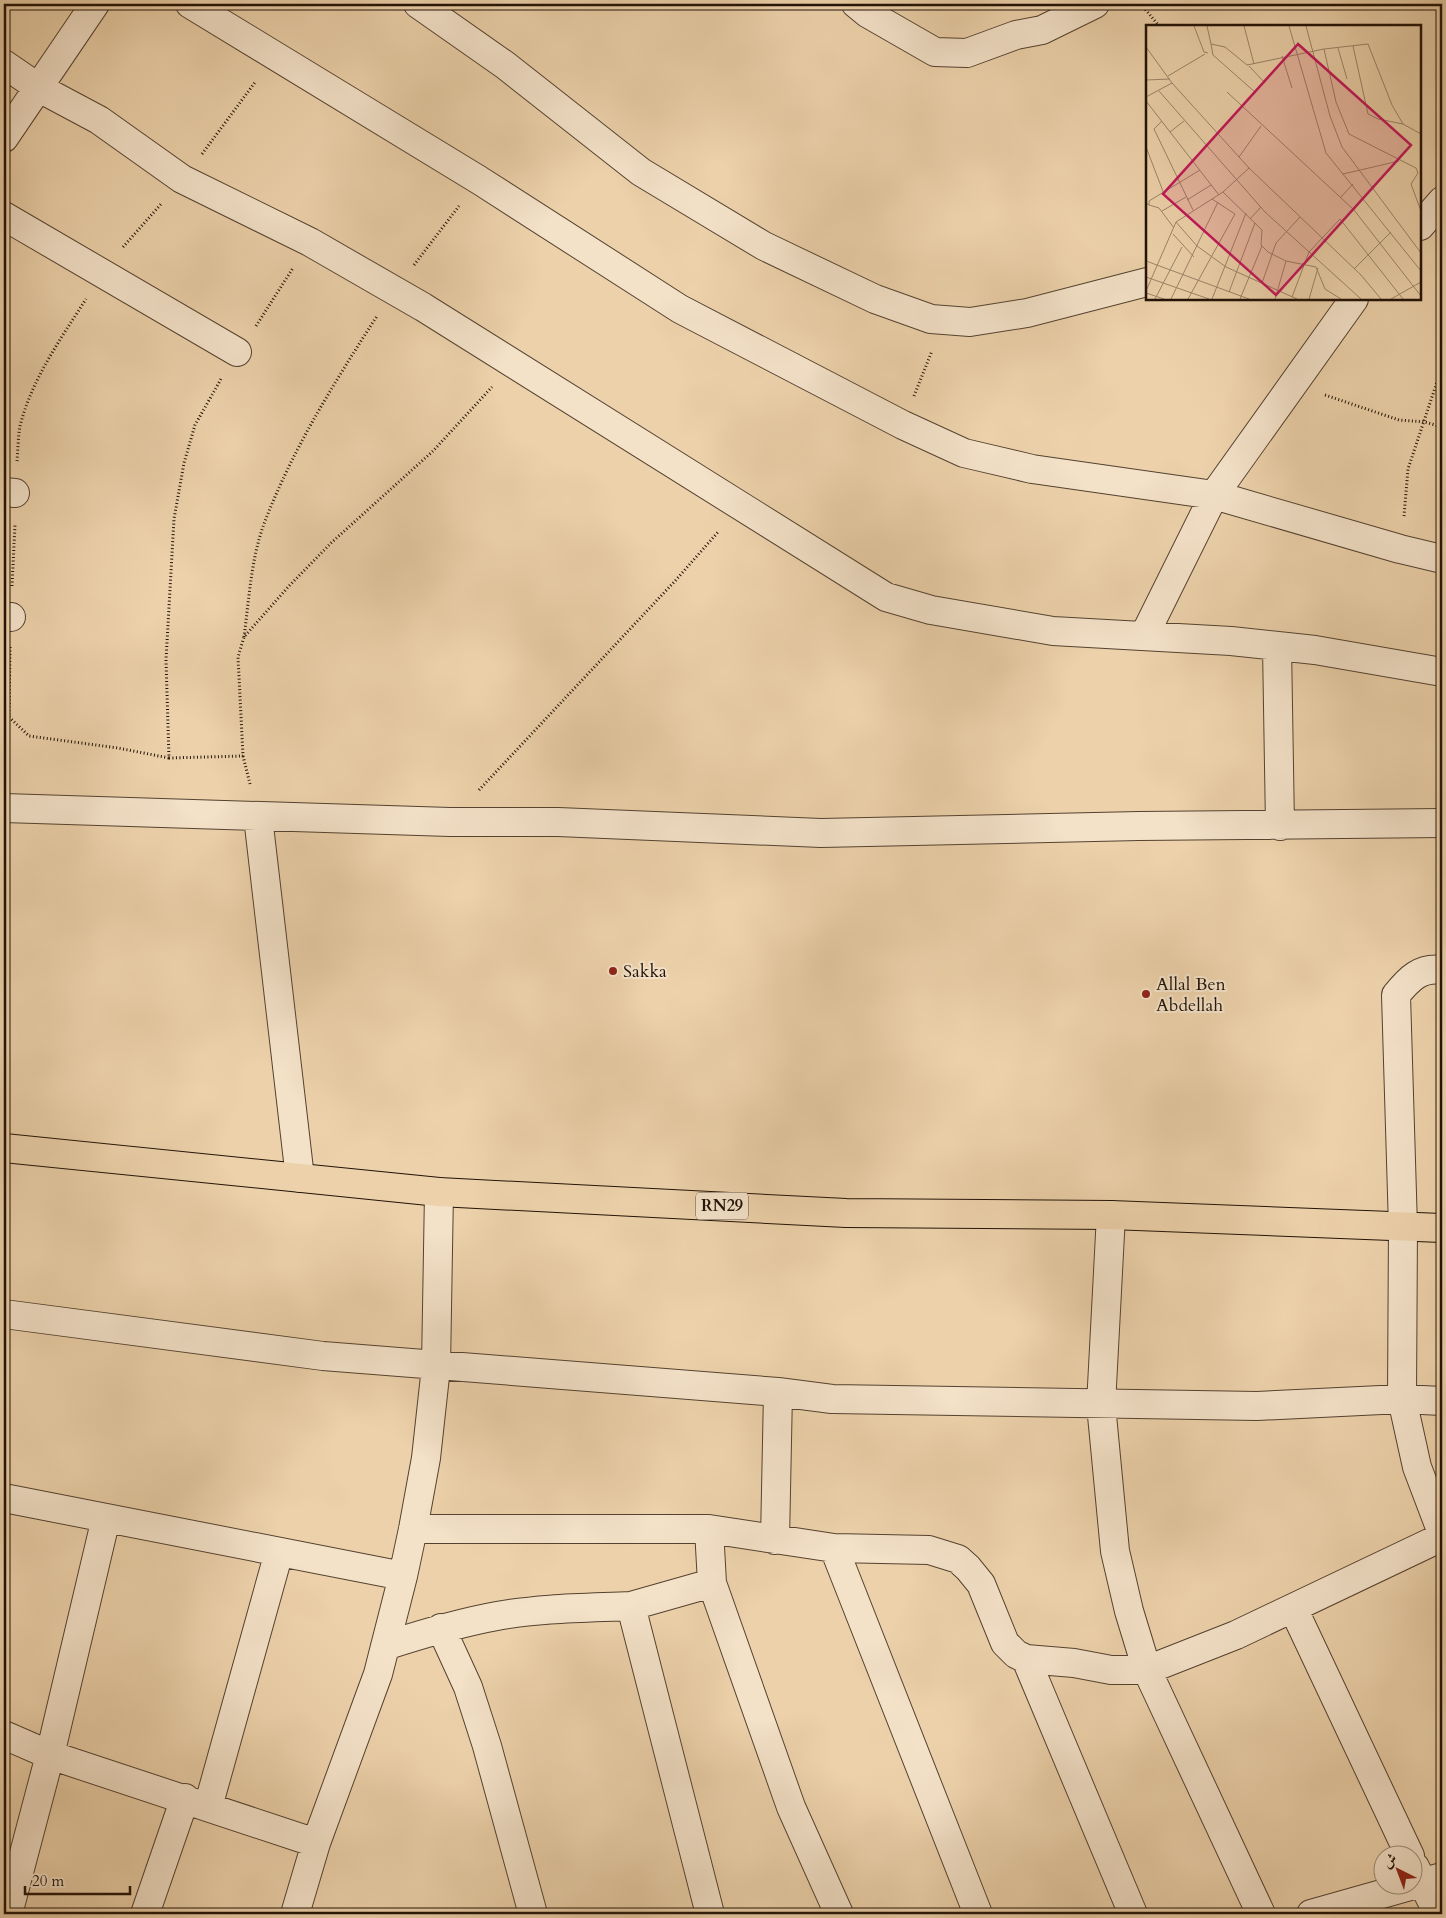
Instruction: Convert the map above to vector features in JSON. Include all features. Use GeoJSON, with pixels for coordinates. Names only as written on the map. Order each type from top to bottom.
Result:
{"type":"FeatureCollection","features":[{"type":"Feature","properties":{"kind":"main road","name":"RN29"},"geometry":{"type":"LineString","coordinates":[[4,1148],[439,1192],[846,1213],[1111,1216],[1442,1228]]}},
{"type":"Feature","properties":{"kind":"street"},"geometry":{"type":"LineString","coordinates":[[4,138],[95,4]]}},
{"type":"Feature","properties":{"kind":"street"},"geometry":{"type":"LineString","coordinates":[[190,4],[479,180],[680,309],[903,426],[964,453],[1032,469],[1214,495],[1400,549],[1442,559]]}},
{"type":"Feature","properties":{"kind":"street"},"geometry":{"type":"LineString","coordinates":[[418,4],[505,66],[641,172],[764,246],[875,299],[931,319],[970,322],[1027,313],[1146,282]]}},
{"type":"Feature","properties":{"kind":"street"},"geometry":{"type":"LineString","coordinates":[[856,4],[867,13],[935,52],[967,53],[1016,35],[1042,30],[1095,4]]}},
{"type":"Feature","properties":{"kind":"street"},"geometry":{"type":"LineString","coordinates":[[4,64],[38,88],[99,120],[182,179],[310,242],[394,291],[886,597],[931,610],[1003,624],[1053,631],[1144,636],[1315,650],[1442,672]]}},
{"type":"Feature","properties":{"kind":"street"},"geometry":{"type":"LineString","coordinates":[[1421,196],[1442,190]]}},
{"type":"Feature","properties":{"kind":"street"},"geometry":{"type":"LineString","coordinates":[[1421,225],[1442,201]]}},
{"type":"Feature","properties":{"kind":"street"},"geometry":{"type":"LineString","coordinates":[[4,216],[237,352]]}},
{"type":"Feature","properties":{"kind":"street"},"geometry":{"type":"LineString","coordinates":[[1144,636],[1214,495],[1353,300]]}},
{"type":"Feature","properties":{"kind":"street"},"geometry":{"type":"LineString","coordinates":[[1277,646],[1280,826]]}},
{"type":"Feature","properties":{"kind":"street"},"geometry":{"type":"LineString","coordinates":[[4,808],[450,822],[558,822],[821,833],[1129,826],[1442,823]]}},
{"type":"Feature","properties":{"kind":"street"},"geometry":{"type":"LineString","coordinates":[[258,817],[300,1178]]}},
{"type":"Feature","properties":{"kind":"street"},"geometry":{"type":"LineString","coordinates":[[413,1529],[709,1529],[834,1548],[928,1550],[958,1559],[981,1584],[1005,1643],[1016,1654],[1026,1658],[1074,1663],[1111,1670],[1147,1670],[1294,1610],[1442,1535],[1417,1467],[1402,1399],[1403,1227],[1396,996],[1410,978],[1430,968],[1442,970]]}},
{"type":"Feature","properties":{"kind":"street"},"geometry":{"type":"LineString","coordinates":[[295,1914],[316,1843],[374,1683],[404,1576],[426,1458],[436,1367],[439,1192]]}},
{"type":"Feature","properties":{"kind":"street"},"geometry":{"type":"LineString","coordinates":[[1111,1216],[1100,1405],[1115,1551],[1129,1611],[1147,1670],[1261,1914]]}},
{"type":"Feature","properties":{"kind":"street"},"geometry":{"type":"LineString","coordinates":[[4,1314],[323,1356],[436,1367],[778,1392],[832,1399],[1100,1405],[1257,1406],[1402,1399],[1442,1401]]}},
{"type":"Feature","properties":{"kind":"street"},"geometry":{"type":"LineString","coordinates":[[775,1540],[778,1392]]}},
{"type":"Feature","properties":{"kind":"street"},"geometry":{"type":"LineString","coordinates":[[4,1498],[404,1576]]}},
{"type":"Feature","properties":{"kind":"street"},"geometry":{"type":"LineString","coordinates":[[4,1912],[8,1914],[50,1755],[106,1518]]}},
{"type":"Feature","properties":{"kind":"street"},"geometry":{"type":"LineString","coordinates":[[709,1529],[712,1583],[792,1807],[839,1914]]}},
{"type":"Feature","properties":{"kind":"street"},"geometry":{"type":"LineString","coordinates":[[834,1548],[978,1914]]}},
{"type":"Feature","properties":{"kind":"street"},"geometry":{"type":"LineString","coordinates":[[145,1914],[197,1802],[279,1552]]}},
{"type":"Feature","properties":{"kind":"street"},"geometry":{"type":"LineString","coordinates":[[385,1646],[441,1628],[525,1612],[631,1606],[712,1583]]}},
{"type":"Feature","properties":{"kind":"street"},"geometry":{"type":"LineString","coordinates":[[631,1606],[710,1914]]}},
{"type":"Feature","properties":{"kind":"street"},"geometry":{"type":"LineString","coordinates":[[1294,1610],[1405,1846]]}},
{"type":"Feature","properties":{"kind":"street"},"geometry":{"type":"LineString","coordinates":[[441,1628],[468,1687],[533,1914]]}},
{"type":"Feature","properties":{"kind":"street"},"geometry":{"type":"LineString","coordinates":[[1026,1658],[1133,1914]]}},
{"type":"Feature","properties":{"kind":"street"},"geometry":{"type":"LineString","coordinates":[[4,1735],[50,1755],[197,1802],[316,1843]]}},
{"type":"Feature","properties":{"kind":"street"},"geometry":{"type":"LineString","coordinates":[[1311,1914],[1426,1875],[1438,1914]]}},
{"type":"Feature","properties":{"kind":"path"},"geometry":{"type":"LineString","coordinates":[[1141,4],[1158,25]]}},
{"type":"Feature","properties":{"kind":"path"},"geometry":{"type":"LineString","coordinates":[[275,56],[182,179],[102,274],[51,355],[33,388],[20,428],[10,493],[7,617],[8,717],[29,736],[118,748],[169,758],[243,756],[238,657],[244,637],[252,579],[264,525],[291,464],[320,407],[394,291],[479,180]]}},
{"type":"Feature","properties":{"kind":"path"},"geometry":{"type":"LineString","coordinates":[[169,758],[166,660],[174,519],[184,463],[195,425],[237,352],[273,301],[310,242]]}},
{"type":"Feature","properties":{"kind":"path"},"geometry":{"type":"LineString","coordinates":[[903,426],[943,320]]}},
{"type":"Feature","properties":{"kind":"path"},"geometry":{"type":"LineString","coordinates":[[244,637],[331,543],[433,451],[513,364]]}},
{"type":"Feature","properties":{"kind":"path"},"geometry":{"type":"LineString","coordinates":[[1400,549],[1408,469],[1442,367]]}},
{"type":"Feature","properties":{"kind":"path"},"geometry":{"type":"LineString","coordinates":[[1294,384],[1399,420],[1425,422],[1442,427]]}},
{"type":"Feature","properties":{"kind":"path"},"geometry":{"type":"LineString","coordinates":[[450,822],[675,581],[740,507]]}},
{"type":"Feature","properties":{"kind":"place","name":"Sakka"},"geometry":{"type":"Point","coordinates":[613,971]}},
{"type":"Feature","properties":{"kind":"place","name":"Allal Ben Abdellah"},"geometry":{"type":"Point","coordinates":[1146,994]}}]}
